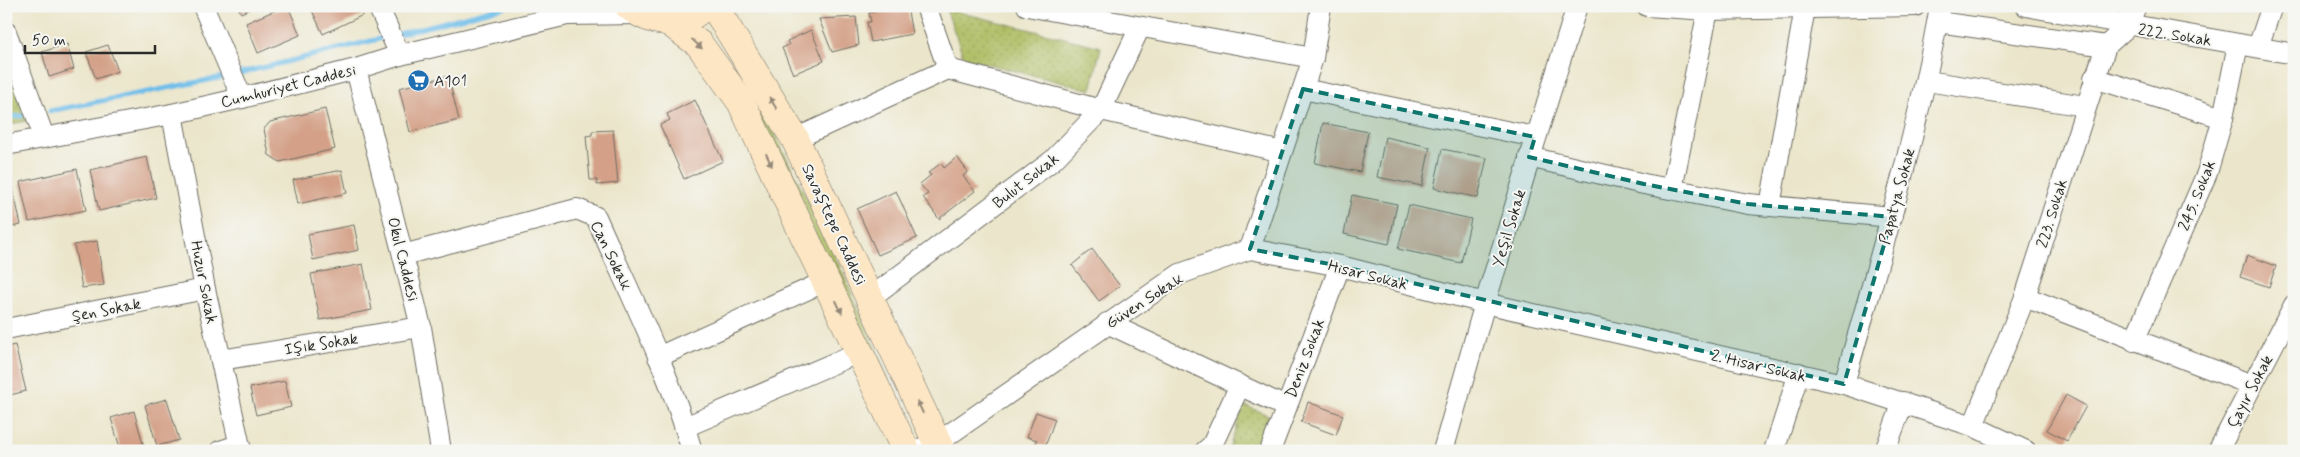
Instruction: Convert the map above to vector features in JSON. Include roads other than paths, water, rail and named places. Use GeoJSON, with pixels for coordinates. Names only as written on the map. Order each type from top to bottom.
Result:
{"type":"FeatureCollection","features":[{"type":"Feature","properties":{"kind":"main road"},"geometry":{"type":"LineString","coordinates":[[634,10],[653,20],[669,22],[685,19],[704,6]]}},
{"type":"Feature","properties":{"kind":"main road","name":"Savaştepe Caddesi"},"geometry":{"type":"LineString","coordinates":[[714,6],[795,139],[870,298],[930,448]]}},
{"type":"Feature","properties":{"kind":"main road","name":"Savaştepe Caddesi"},"geometry":{"type":"LineString","coordinates":[[669,22],[699,44],[741,102],[906,451]]}},
{"type":"Feature","properties":{"kind":"street"},"geometry":{"type":"LineString","coordinates":[[202,6],[242,98]]}},
{"type":"Feature","properties":{"kind":"street"},"geometry":{"type":"LineString","coordinates":[[926,6],[948,69]]}},
{"type":"Feature","properties":{"kind":"street"},"geometry":{"type":"LineString","coordinates":[[1027,6],[1313,58]]}},
{"type":"Feature","properties":{"kind":"street"},"geometry":{"type":"LineString","coordinates":[[1250,249],[1313,58],[1321,6]]}},
{"type":"Feature","properties":{"kind":"street","name":"Yeşil Sokak"},"geometry":{"type":"LineString","coordinates":[[1443,451],[1485,303],[1577,6]]}},
{"type":"Feature","properties":{"kind":"street"},"geometry":{"type":"LineString","coordinates":[[1647,6],[1708,10],[1915,6]]}},
{"type":"Feature","properties":{"kind":"street","name":"222. Sokak"},"geometry":{"type":"LineString","coordinates":[[2026,6],[2128,26],[2294,54]]}},
{"type":"Feature","properties":{"kind":"street","name":"223. Sokak"},"geometry":{"type":"LineString","coordinates":[[1973,426],[2025,297],[2094,78],[2106,46],[2128,26],[2136,6]]}},
{"type":"Feature","properties":{"kind":"street"},"geometry":{"type":"LineString","coordinates":[[2258,47],[2272,6]]}},
{"type":"Feature","properties":{"kind":"street"},"geometry":{"type":"LineString","coordinates":[[1770,206],[1805,8]]}},
{"type":"Feature","properties":{"kind":"street","name":"Cumhuriyet Caddesi"},"geometry":{"type":"LineString","coordinates":[[6,145],[172,114],[242,98],[356,69],[568,9],[634,10]]}},
{"type":"Feature","properties":{"kind":"street"},"geometry":{"type":"LineString","coordinates":[[1672,189],[1708,10]]}},
{"type":"Feature","properties":{"kind":"street"},"geometry":{"type":"LineString","coordinates":[[380,12],[400,55]]}},
{"type":"Feature","properties":{"kind":"street"},"geometry":{"type":"LineString","coordinates":[[1939,14],[2106,46]]}},
{"type":"Feature","properties":{"kind":"street","name":"Papatya Sokak"},"geometry":{"type":"LineString","coordinates":[[1844,384],[1892,217],[1927,81],[1939,14]]}},
{"type":"Feature","properties":{"kind":"street","name":"Bulut Sokak"},"geometry":{"type":"LineString","coordinates":[[870,298],[1053,160],[1101,110],[1140,26]]}},
{"type":"Feature","properties":{"kind":"street"},"geometry":{"type":"LineString","coordinates":[[6,32],[44,137]]}},
{"type":"Feature","properties":{"kind":"street","name":"245. Sokak"},"geometry":{"type":"LineString","coordinates":[[2134,341],[2206,173],[2223,118],[2238,44]]}},
{"type":"Feature","properties":{"kind":"street","name":"Okul Caddesi"},"geometry":{"type":"LineString","coordinates":[[356,69],[421,327],[441,451]]}},
{"type":"Feature","properties":{"kind":"street"},"geometry":{"type":"LineString","coordinates":[[795,139],[948,69],[1101,110],[1282,152]]}},
{"type":"Feature","properties":{"kind":"street"},"geometry":{"type":"LineString","coordinates":[[2094,78],[2223,118]]}},
{"type":"Feature","properties":{"kind":"street"},"geometry":{"type":"LineString","coordinates":[[1927,81],[2085,106]]}},
{"type":"Feature","properties":{"kind":"street"},"geometry":{"type":"LineString","coordinates":[[1302,89],[1535,137]]}},
{"type":"Feature","properties":{"kind":"street","name":"Huzur Sokak"},"geometry":{"type":"LineString","coordinates":[[172,114],[206,289],[240,448]]}},
{"type":"Feature","properties":{"kind":"street"},"geometry":{"type":"LineString","coordinates":[[1529,157],[1748,204],[1892,217]]}},
{"type":"Feature","properties":{"kind":"street","name":"Can Sokak"},"geometry":{"type":"LineString","coordinates":[[403,255],[578,208],[596,217],[658,357],[685,427],[692,451]]}},
{"type":"Feature","properties":{"kind":"street","name":"Hisar Sokak"},"geometry":{"type":"LineString","coordinates":[[1250,249],[1340,266],[1485,303]]}},
{"type":"Feature","properties":{"kind":"street","name":"Güven Sokak"},"geometry":{"type":"LineString","coordinates":[[930,448],[1180,274],[1250,249]]}},
{"type":"Feature","properties":{"kind":"street","name":"Deniz Sokak"},"geometry":{"type":"LineString","coordinates":[[1270,451],[1340,266]]}},
{"type":"Feature","properties":{"kind":"street"},"geometry":{"type":"LineString","coordinates":[[658,357],[826,281]]}},
{"type":"Feature","properties":{"kind":"street","name":"Şen Sokak"},"geometry":{"type":"LineString","coordinates":[[6,329],[206,289]]}},
{"type":"Feature","properties":{"kind":"street"},"geometry":{"type":"LineString","coordinates":[[2025,297],[2134,341],[2252,384]]}},
{"type":"Feature","properties":{"kind":"street","name":"2. Hisar Sokak"},"geometry":{"type":"LineString","coordinates":[[1485,303],[1844,384],[1973,426],[2001,445],[2026,451]]}},
{"type":"Feature","properties":{"kind":"street","name":"Çayır Sokak"},"geometry":{"type":"LineString","coordinates":[[2225,449],[2252,384],[2293,307]]}},
{"type":"Feature","properties":{"kind":"street"},"geometry":{"type":"LineString","coordinates":[[1107,323],[1286,407]]}},
{"type":"Feature","properties":{"kind":"street","name":"Işık Sokak"},"geometry":{"type":"LineString","coordinates":[[221,360],[421,327]]}},
{"type":"Feature","properties":{"kind":"street"},"geometry":{"type":"LineString","coordinates":[[685,427],[860,352]]}},
{"type":"Feature","properties":{"kind":"street"},"geometry":{"type":"LineString","coordinates":[[1774,451],[1799,373]]}},
{"type":"Feature","properties":{"kind":"street"},"geometry":{"type":"LineString","coordinates":[[1205,451],[1212,445],[1240,385]]}},
{"type":"Feature","properties":{"kind":"street"},"geometry":{"type":"LineString","coordinates":[[1884,451],[1903,402]]}},
{"type":"Feature","properties":{"kind":"street"},"geometry":{"type":"LineString","coordinates":[[220,451],[240,448]]}},
{"type":"Feature","properties":{"kind":"waterway"},"geometry":{"type":"LineString","coordinates":[[395,35],[507,6]]}},
{"type":"Feature","properties":{"kind":"waterway"},"geometry":{"type":"LineString","coordinates":[[237,74],[387,37]]}},
{"type":"Feature","properties":{"kind":"waterway"},"geometry":{"type":"LineString","coordinates":[[50,111],[229,76]]}},
{"type":"Feature","properties":{"kind":"waterway"},"geometry":{"type":"LineString","coordinates":[[6,117],[22,116]]}},
{"type":"Feature","properties":{"kind":"place","name":"A101"},"geometry":{"type":"Point","coordinates":[418,80]}}]}
